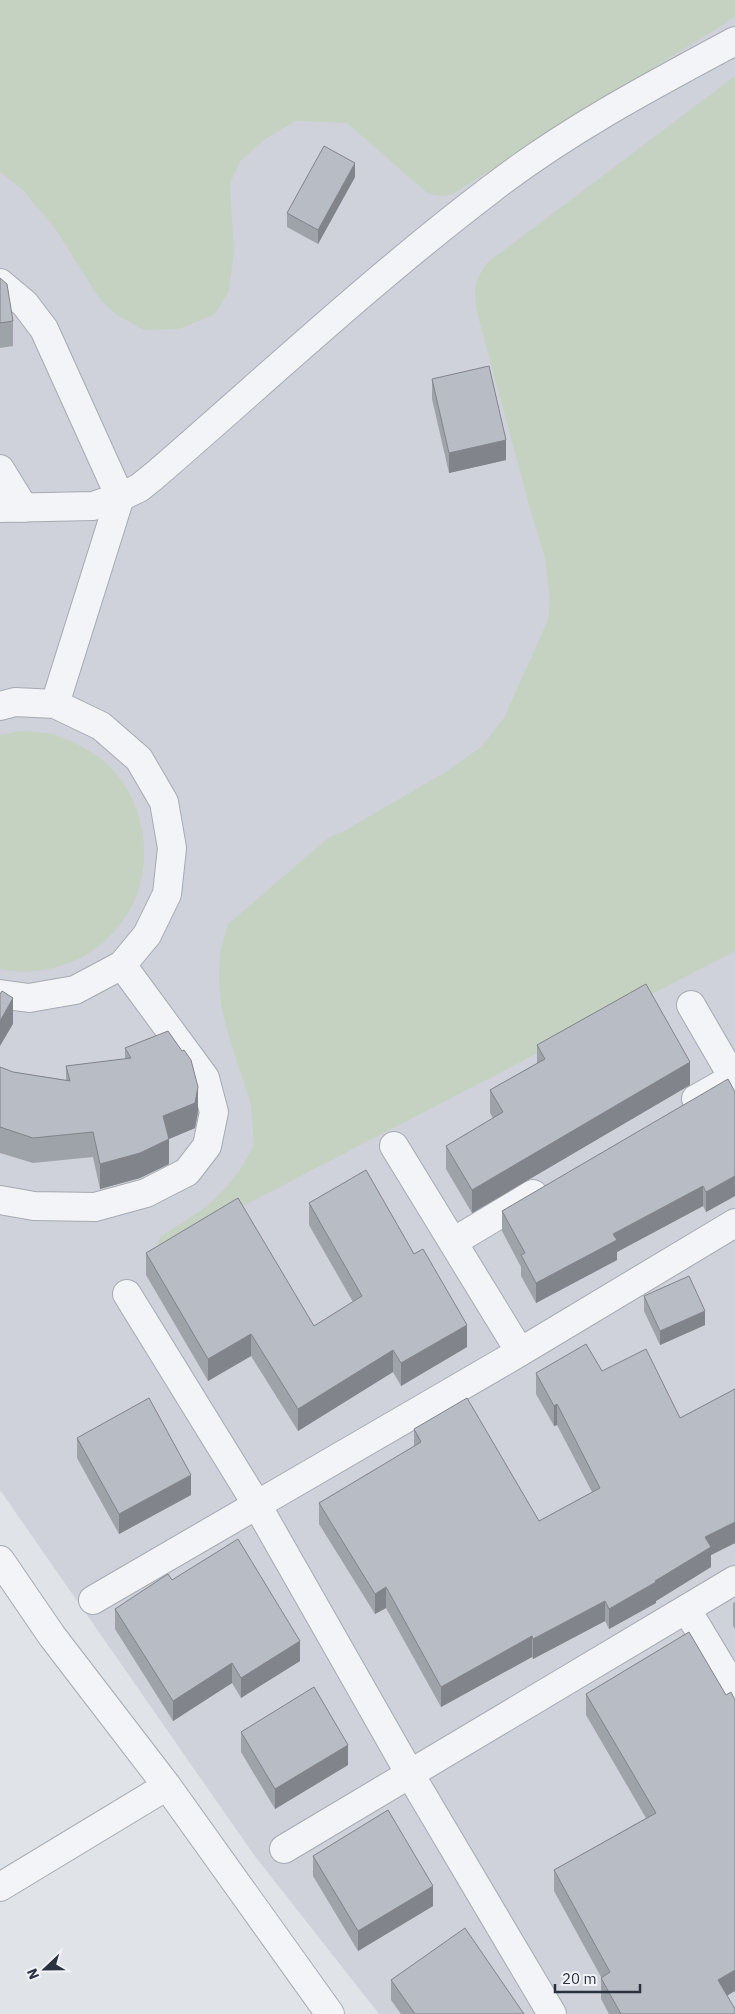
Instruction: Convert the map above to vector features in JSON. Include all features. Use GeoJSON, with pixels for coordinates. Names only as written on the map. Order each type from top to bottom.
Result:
{"type":"FeatureCollection","features":[{"type":"Feature","properties":{"kind":"street"},"geometry":{"type":"LineString","coordinates":[[0,469],[12,508],[93,506],[139,488],[396,266],[491,189],[588,122],[735,40]]}},
{"type":"Feature","properties":{"kind":"street"},"geometry":{"type":"LineString","coordinates":[[0,283],[25,304],[44,329],[120,497],[55,704]]}},
{"type":"Feature","properties":{"kind":"street"},"geometry":{"type":"LineString","coordinates":[[0,706],[15,702],[55,704],[101,726],[139,759],[164,802],[172,848],[167,894],[147,935],[122,966],[75,990],[30,998],[0,994]]}},
{"type":"Feature","properties":{"kind":"street"},"geometry":{"type":"LineString","coordinates":[[0,1200],[34,1206],[95,1207],[146,1193],[186,1172],[207,1146],[214,1112],[204,1078],[122,966]]}},
{"type":"Feature","properties":{"kind":"street"},"geometry":{"type":"LineString","coordinates":[[674,1112],[734,1079],[691,1005]]}},
{"type":"Feature","properties":{"kind":"street"},"geometry":{"type":"LineString","coordinates":[[394,1146],[520,1352]]}},
{"type":"Feature","properties":{"kind":"street"},"geometry":{"type":"LineString","coordinates":[[453,1242],[555,1182]]}},
{"type":"Feature","properties":{"kind":"street"},"geometry":{"type":"LineString","coordinates":[[93,1600],[520,1352],[735,1223]]}},
{"type":"Feature","properties":{"kind":"street"},"geometry":{"type":"LineString","coordinates":[[127,1294],[257,1505],[410,1774],[552,2014]]}},
{"type":"Feature","properties":{"kind":"street"},"geometry":{"type":"LineString","coordinates":[[4,1575],[166,1786],[330,2014]]}},
{"type":"Feature","properties":{"kind":"street"},"geometry":{"type":"LineString","coordinates":[[284,1850],[735,1580]]}},
{"type":"Feature","properties":{"kind":"street"},"geometry":{"type":"LineString","coordinates":[[687,1610],[735,1690]]}},
{"type":"Feature","properties":{"kind":"street"},"geometry":{"type":"LineString","coordinates":[[0,1888],[166,1786]]}},
{"type":"Feature","properties":{"kind":"shaded area"},"geometry":{"type":"Polygon","coordinates":[[[0,0],[735,0],[735,2014],[379,2014],[254,1855],[0,1490],[0,0]]]}},
{"type":"Feature","properties":{"kind":"green space"},"geometry":{"type":"Polygon","coordinates":[[[0,0],[735,0],[735,17],[454,193],[447,195],[437,196],[426,192],[347,123],[296,121],[265,139],[241,160],[230,183],[234,252],[229,291],[215,314],[179,329],[144,330],[117,315],[101,301],[54,227],[22,189],[0,172],[0,0]]]}},
{"type":"Feature","properties":{"kind":"green space"},"geometry":{"type":"Polygon","coordinates":[[[735,76],[735,951],[156,1251],[160,1237],[206,1207],[227,1186],[240,1170],[254,1145],[251,1105],[228,1034],[221,1005],[219,979],[220,952],[228,924],[328,838],[346,830],[449,770],[481,747],[504,718],[548,620],[550,601],[545,558],[478,316],[475,288],[479,276],[487,263],[735,76]]]}},
{"type":"Feature","properties":{"kind":"green space"},"geometry":{"type":"Polygon","coordinates":[[[21,731],[55,735],[70,741],[85,748],[110,767],[124,785],[135,805],[141,826],[144,848],[143,870],[138,891],[129,912],[116,930],[85,956],[63,965],[32,972],[0,969],[0,735],[21,731]]]}},
{"type":"Feature","properties":{"kind":"building"},"geometry":{"type":"Polygon","coordinates":[[[324,146],[355,163],[318,230],[287,213],[324,146]]]}},
{"type":"Feature","properties":{"kind":"building"},"geometry":{"type":"Polygon","coordinates":[[[0,278],[7,284],[13,321],[0,323],[0,278]]]}},
{"type":"Feature","properties":{"kind":"building"},"geometry":{"type":"Polygon","coordinates":[[[489,366],[506,440],[449,453],[432,379],[489,366]]]}},
{"type":"Feature","properties":{"kind":"building"},"geometry":{"type":"Polygon","coordinates":[[[646,984],[690,1062],[472,1190],[446,1146],[503,1112],[490,1090],[545,1059],[537,1045],[646,984]]]}},
{"type":"Feature","properties":{"kind":"building"},"geometry":{"type":"Polygon","coordinates":[[[2,991],[13,998],[0,1021],[0,994],[2,991]]]}},
{"type":"Feature","properties":{"kind":"building"},"geometry":{"type":"Polygon","coordinates":[[[168,1031],[191,1060],[198,1087],[195,1103],[163,1116],[169,1139],[140,1153],[100,1164],[93,1132],[33,1138],[0,1127],[0,1067],[13,1072],[70,1081],[66,1066],[131,1058],[125,1048],[168,1031]]]}},
{"type":"Feature","properties":{"kind":"building"},"geometry":{"type":"Polygon","coordinates":[[[728,1079],[735,1092],[735,1176],[706,1192],[703,1186],[613,1234],[617,1240],[536,1283],[521,1255],[525,1253],[502,1211],[728,1079]]]}},
{"type":"Feature","properties":{"kind":"building"},"geometry":{"type":"Polygon","coordinates":[[[366,1170],[414,1254],[423,1249],[467,1325],[401,1363],[393,1350],[298,1409],[251,1334],[208,1359],[146,1253],[238,1198],[314,1326],[362,1296],[309,1203],[366,1170]]]}},
{"type":"Feature","properties":{"kind":"building"},"geometry":{"type":"Polygon","coordinates":[[[689,1276],[705,1311],[660,1331],[644,1296],[689,1276]]]}},
{"type":"Feature","properties":{"kind":"building"},"geometry":{"type":"Polygon","coordinates":[[[586,1344],[602,1371],[646,1349],[680,1418],[735,1389],[735,1522],[705,1537],[711,1547],[609,1609],[605,1601],[533,1639],[532,1636],[441,1687],[386,1587],[375,1594],[319,1503],[421,1442],[414,1429],[467,1398],[539,1521],[600,1488],[557,1404],[554,1406],[536,1373],[586,1344]]]}},
{"type":"Feature","properties":{"kind":"building"},"geometry":{"type":"Polygon","coordinates":[[[149,1398],[191,1475],[119,1514],[77,1438],[149,1398]]]}},
{"type":"Feature","properties":{"kind":"building"},"geometry":{"type":"Polygon","coordinates":[[[238,1539],[300,1641],[241,1678],[232,1663],[173,1701],[115,1609],[168,1574],[172,1580],[238,1539]]]}},
{"type":"Feature","properties":{"kind":"building"},"geometry":{"type":"Polygon","coordinates":[[[689,1632],[726,1695],[731,1692],[735,1700],[735,1970],[718,1980],[735,2009],[735,2014],[621,2014],[601,1978],[610,1972],[554,1870],[656,1813],[586,1694],[689,1632]]]}},
{"type":"Feature","properties":{"kind":"building"},"geometry":{"type":"Polygon","coordinates":[[[314,1687],[348,1745],[275,1789],[241,1732],[314,1687]]]}},
{"type":"Feature","properties":{"kind":"building"},"geometry":{"type":"Polygon","coordinates":[[[388,1810],[433,1886],[358,1931],[313,1856],[388,1810]]]}},
{"type":"Feature","properties":{"kind":"building"},"geometry":{"type":"Polygon","coordinates":[[[465,1928],[524,2014],[415,2014],[391,1980],[465,1928]]]}}]}
